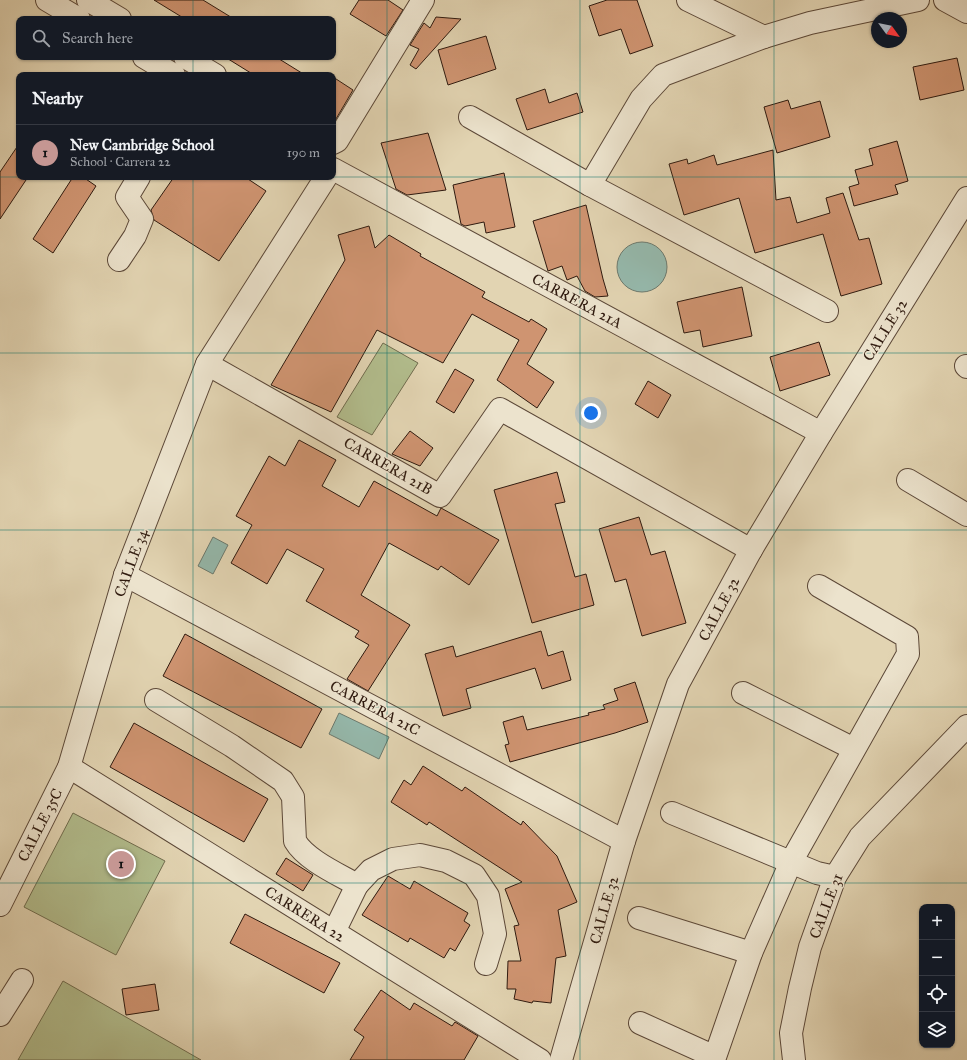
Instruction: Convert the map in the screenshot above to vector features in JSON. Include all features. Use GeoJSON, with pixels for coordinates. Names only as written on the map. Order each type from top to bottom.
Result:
{"type":"FeatureCollection","features":[{"type":"Feature","properties":{"kind":"street"},"geometry":{"type":"LineString","coordinates":[[47,0],[74,16]]}},
{"type":"Feature","properties":{"kind":"street"},"geometry":{"type":"LineString","coordinates":[[88,0],[115,16]]}},
{"type":"Feature","properties":{"kind":"street"},"geometry":{"type":"LineString","coordinates":[[336,142],[423,0]]}},
{"type":"Feature","properties":{"kind":"street"},"geometry":{"type":"LineString","coordinates":[[688,0],[764,37]]}},
{"type":"Feature","properties":{"kind":"street"},"geometry":{"type":"LineString","coordinates":[[590,185],[641,99],[663,74],[764,37],[810,23],[918,0]]}},
{"type":"Feature","properties":{"kind":"street"},"geometry":{"type":"LineString","coordinates":[[945,0],[967,12]]}},
{"type":"Feature","properties":{"kind":"street"},"geometry":{"type":"LineString","coordinates":[[149,60],[169,72]]}},
{"type":"Feature","properties":{"kind":"street"},"geometry":{"type":"LineString","coordinates":[[190,60],[210,72]]}},
{"type":"Feature","properties":{"kind":"street"},"geometry":{"type":"LineString","coordinates":[[470,117],[590,185],[827,311]]}},
{"type":"Feature","properties":{"kind":"street","name":"CARRERA 21A"},"geometry":{"type":"LineString","coordinates":[[336,171],[821,433]]}},
{"type":"Feature","properties":{"kind":"street"},"geometry":{"type":"LineString","coordinates":[[119,260],[135,236],[142,219],[127,197],[136,180]]}},
{"type":"Feature","properties":{"kind":"street"},"geometry":{"type":"LineString","coordinates":[[207,364],[324,180]]}},
{"type":"Feature","properties":{"kind":"street","name":"CALLE 32"},"geometry":{"type":"LineString","coordinates":[[561,1060],[624,841],[678,684],[751,550],[821,433],[967,198]]}},
{"type":"Feature","properties":{"kind":"street","name":"CARRERA 21B"},"geometry":{"type":"LineString","coordinates":[[207,364],[440,496],[500,409],[751,550]]}},
{"type":"Feature","properties":{"kind":"street","name":"CALLE 34"},"geometry":{"type":"LineString","coordinates":[[69,767],[125,575],[207,364]]}},
{"type":"Feature","properties":{"kind":"street"},"geometry":{"type":"LineString","coordinates":[[908,480],[967,515]]}},
{"type":"Feature","properties":{"kind":"street","name":"CARRERA 21C"},"geometry":{"type":"LineString","coordinates":[[125,575],[624,841]]}},
{"type":"Feature","properties":{"kind":"street"},"geometry":{"type":"LineString","coordinates":[[640,1023],[715,1057],[751,953],[791,862],[908,654],[907,637],[819,586]]}},
{"type":"Feature","properties":{"kind":"street"},"geometry":{"type":"LineString","coordinates":[[742,693],[854,749]]}},
{"type":"Feature","properties":{"kind":"street"},"geometry":{"type":"LineString","coordinates":[[156,700],[232,746],[283,781],[293,797],[295,841],[298,846],[305,853],[357,885]]}},
{"type":"Feature","properties":{"kind":"street","name":"CALLE 31"},"geometry":{"type":"LineString","coordinates":[[794,1060],[792,1033],[800,988],[810,947],[835,877],[860,837],[967,726]]}},
{"type":"Feature","properties":{"kind":"street","name":"CALLE 35C"},"geometry":{"type":"LineString","coordinates":[[0,905],[69,767]]}},
{"type":"Feature","properties":{"kind":"street","name":"CARRERA 22"},"geometry":{"type":"LineString","coordinates":[[69,767],[540,1060]]}},
{"type":"Feature","properties":{"kind":"street"},"geometry":{"type":"LineString","coordinates":[[672,814],[817,873],[835,877]]}},
{"type":"Feature","properties":{"kind":"street"},"geometry":{"type":"LineString","coordinates":[[334,932],[357,885],[371,870],[393,859],[420,855],[446,861],[474,875],[488,896],[495,934],[486,964]]}},
{"type":"Feature","properties":{"kind":"street"},"geometry":{"type":"LineString","coordinates":[[639,918],[751,953]]}},
{"type":"Feature","properties":{"kind":"street"},"geometry":{"type":"LineString","coordinates":[[0,1015],[22,980]]}},
{"type":"Feature","properties":{"kind":"green space"},"geometry":{"type":"Polygon","coordinates":[[[383,343],[418,363],[372,435],[337,417],[383,343]]]}},
{"type":"Feature","properties":{"kind":"green space"},"geometry":{"type":"Polygon","coordinates":[[[73,813],[165,861],[116,955],[24,907],[73,813]]]}},
{"type":"Feature","properties":{"kind":"green space"},"geometry":{"type":"Polygon","coordinates":[[[63,981],[201,1060],[18,1060],[63,981]]]}},
{"type":"Feature","properties":{"kind":"shaded area"},"geometry":{"type":"Polygon","coordinates":[[[637,242],[647,242],[660,249],[667,262],[667,272],[660,285],[647,292],[637,292],[628,288],[621,281],[617,272],[617,262],[621,253],[628,246],[637,242]]]}},
{"type":"Feature","properties":{"kind":"shaded area"},"geometry":{"type":"Polygon","coordinates":[[[213,537],[228,545],[213,574],[198,566],[213,537]]]}},
{"type":"Feature","properties":{"kind":"shaded area"},"geometry":{"type":"Polygon","coordinates":[[[339,713],[389,737],[379,759],[329,734],[339,713]]]}},
{"type":"Feature","properties":{"kind":"building"},"geometry":{"type":"Polygon","coordinates":[[[154,0],[203,0],[229,16],[180,16],[154,0]]]}},
{"type":"Feature","properties":{"kind":"building"},"geometry":{"type":"Polygon","coordinates":[[[359,0],[388,0],[403,10],[386,36],[350,14],[359,0]]]}},
{"type":"Feature","properties":{"kind":"building"},"geometry":{"type":"Polygon","coordinates":[[[607,0],[637,0],[653,46],[630,54],[621,29],[599,36],[589,6],[607,0]]]}},
{"type":"Feature","properties":{"kind":"building"},"geometry":{"type":"Polygon","coordinates":[[[436,17],[461,19],[416,69],[410,65],[419,49],[410,45],[424,23],[430,28],[436,17]]]}},
{"type":"Feature","properties":{"kind":"building"},"geometry":{"type":"Polygon","coordinates":[[[486,36],[496,69],[448,85],[438,50],[486,36]]]}},
{"type":"Feature","properties":{"kind":"building"},"geometry":{"type":"Polygon","coordinates":[[[957,58],[964,90],[920,100],[913,67],[957,58]]]}},
{"type":"Feature","properties":{"kind":"building"},"geometry":{"type":"Polygon","coordinates":[[[230,60],[281,60],[300,72],[249,72],[230,60]]]}},
{"type":"Feature","properties":{"kind":"building"},"geometry":{"type":"Polygon","coordinates":[[[336,79],[353,90],[336,119],[336,79]]]}},
{"type":"Feature","properties":{"kind":"building"},"geometry":{"type":"Polygon","coordinates":[[[545,89],[549,103],[577,93],[583,112],[527,130],[516,99],[545,89]]]}},
{"type":"Feature","properties":{"kind":"building"},"geometry":{"type":"Polygon","coordinates":[[[788,100],[791,109],[820,101],[830,137],[777,153],[764,107],[788,100]]]}},
{"type":"Feature","properties":{"kind":"building"},"geometry":{"type":"Polygon","coordinates":[[[428,133],[446,190],[407,195],[396,189],[381,143],[428,133]]]}},
{"type":"Feature","properties":{"kind":"building"},"geometry":{"type":"Polygon","coordinates":[[[897,141],[908,181],[895,185],[898,194],[854,206],[849,187],[859,184],[855,170],[873,165],[869,149],[897,141]]]}},
{"type":"Feature","properties":{"kind":"building"},"geometry":{"type":"Polygon","coordinates":[[[16,148],[16,180],[26,180],[0,219],[0,172],[16,148]]]}},
{"type":"Feature","properties":{"kind":"building"},"geometry":{"type":"Polygon","coordinates":[[[773,150],[776,200],[790,197],[797,223],[830,213],[826,198],[843,193],[859,240],[869,238],[882,284],[841,296],[823,234],[755,253],[739,198],[684,215],[669,164],[687,159],[688,164],[714,155],[717,165],[773,150]]]}},
{"type":"Feature","properties":{"kind":"building"},"geometry":{"type":"Polygon","coordinates":[[[504,173],[515,227],[486,233],[484,222],[465,226],[461,224],[453,185],[504,173]]]}},
{"type":"Feature","properties":{"kind":"building"},"geometry":{"type":"Polygon","coordinates":[[[71,180],[87,180],[96,186],[53,253],[33,239],[71,180]]]}},
{"type":"Feature","properties":{"kind":"building"},"geometry":{"type":"Polygon","coordinates":[[[172,180],[250,180],[266,191],[219,261],[154,220],[151,210],[172,180]]]}},
{"type":"Feature","properties":{"kind":"building"},"geometry":{"type":"Polygon","coordinates":[[[586,205],[608,296],[595,297],[585,291],[577,276],[567,280],[562,266],[548,271],[533,221],[586,205]]]}},
{"type":"Feature","properties":{"kind":"building"},"geometry":{"type":"Polygon","coordinates":[[[369,226],[375,248],[389,235],[421,254],[420,256],[485,292],[482,297],[529,322],[531,319],[547,329],[527,364],[554,382],[537,408],[497,380],[519,340],[472,314],[443,363],[377,330],[331,412],[271,385],[345,260],[338,235],[369,226]]]}},
{"type":"Feature","properties":{"kind":"building"},"geometry":{"type":"Polygon","coordinates":[[[742,287],[752,336],[703,347],[700,330],[684,333],[677,302],[742,287]]]}},
{"type":"Feature","properties":{"kind":"building"},"geometry":{"type":"Polygon","coordinates":[[[819,342],[830,375],[780,391],[770,357],[819,342]]]}},
{"type":"Feature","properties":{"kind":"building"},"geometry":{"type":"Polygon","coordinates":[[[455,369],[474,380],[454,413],[436,402],[455,369]]]}},
{"type":"Feature","properties":{"kind":"building"},"geometry":{"type":"Polygon","coordinates":[[[648,381],[671,395],[658,418],[635,404],[648,381]]]}},
{"type":"Feature","properties":{"kind":"building"},"geometry":{"type":"Polygon","coordinates":[[[410,431],[433,448],[420,466],[392,454],[410,431]]]}},
{"type":"Feature","properties":{"kind":"building"},"geometry":{"type":"Polygon","coordinates":[[[299,440],[336,460],[322,486],[359,507],[374,481],[437,516],[441,508],[499,540],[469,585],[441,566],[438,570],[389,543],[361,595],[410,625],[368,691],[347,679],[369,645],[355,637],[359,631],[306,601],[324,569],[287,549],[267,584],[231,563],[252,525],[236,516],[269,456],[285,466],[299,440]]]}},
{"type":"Feature","properties":{"kind":"building"},"geometry":{"type":"Polygon","coordinates":[[[557,472],[565,502],[555,504],[575,577],[586,574],[594,605],[532,623],[494,490],[557,472]]]}},
{"type":"Feature","properties":{"kind":"building"},"geometry":{"type":"Polygon","coordinates":[[[639,517],[651,555],[665,551],[686,623],[642,636],[626,579],[615,582],[599,529],[639,517]]]}},
{"type":"Feature","properties":{"kind":"building"},"geometry":{"type":"Polygon","coordinates":[[[541,631],[548,656],[563,651],[571,680],[542,689],[535,668],[466,689],[471,708],[443,716],[425,654],[453,646],[456,657],[541,631]]]}},
{"type":"Feature","properties":{"kind":"building"},"geometry":{"type":"Polygon","coordinates":[[[185,634],[322,709],[301,748],[163,676],[185,634]]]}},
{"type":"Feature","properties":{"kind":"building"},"geometry":{"type":"Polygon","coordinates":[[[635,682],[648,722],[615,733],[510,762],[505,745],[509,744],[503,722],[523,716],[527,730],[589,715],[588,713],[605,709],[603,705],[618,700],[614,689],[635,682]]]}},
{"type":"Feature","properties":{"kind":"building"},"geometry":{"type":"Polygon","coordinates":[[[134,723],[268,799],[244,842],[110,767],[134,723]]]}},
{"type":"Feature","properties":{"kind":"building"},"geometry":{"type":"Polygon","coordinates":[[[423,766],[462,791],[465,787],[521,825],[523,821],[557,856],[577,902],[558,910],[566,956],[556,958],[551,1003],[533,1001],[532,1003],[514,999],[516,989],[507,989],[508,961],[521,961],[514,926],[519,925],[505,889],[522,882],[429,822],[427,825],[391,802],[404,780],[411,785],[423,766]]]}},
{"type":"Feature","properties":{"kind":"building"},"geometry":{"type":"Polygon","coordinates":[[[286,858],[313,875],[303,891],[276,874],[286,858]]]}},
{"type":"Feature","properties":{"kind":"building"},"geometry":{"type":"Polygon","coordinates":[[[388,876],[410,889],[414,881],[468,913],[464,921],[470,925],[455,951],[450,948],[444,958],[410,938],[408,942],[362,915],[388,876]]]}},
{"type":"Feature","properties":{"kind":"building"},"geometry":{"type":"Polygon","coordinates":[[[245,914],[340,963],[324,993],[230,943],[245,914]]]}},
{"type":"Feature","properties":{"kind":"building"},"geometry":{"type":"Polygon","coordinates":[[[155,984],[159,1010],[126,1015],[122,989],[155,984]]]}},
{"type":"Feature","properties":{"kind":"building"},"geometry":{"type":"Polygon","coordinates":[[[381,990],[410,1010],[414,1003],[452,1026],[455,1022],[478,1036],[464,1060],[350,1060],[364,1037],[354,1030],[381,990]]]}},
{"type":"Feature","properties":{"kind":"place","name":"New Cambridge School"},"geometry":{"type":"Point","coordinates":[121,864]}}]}
